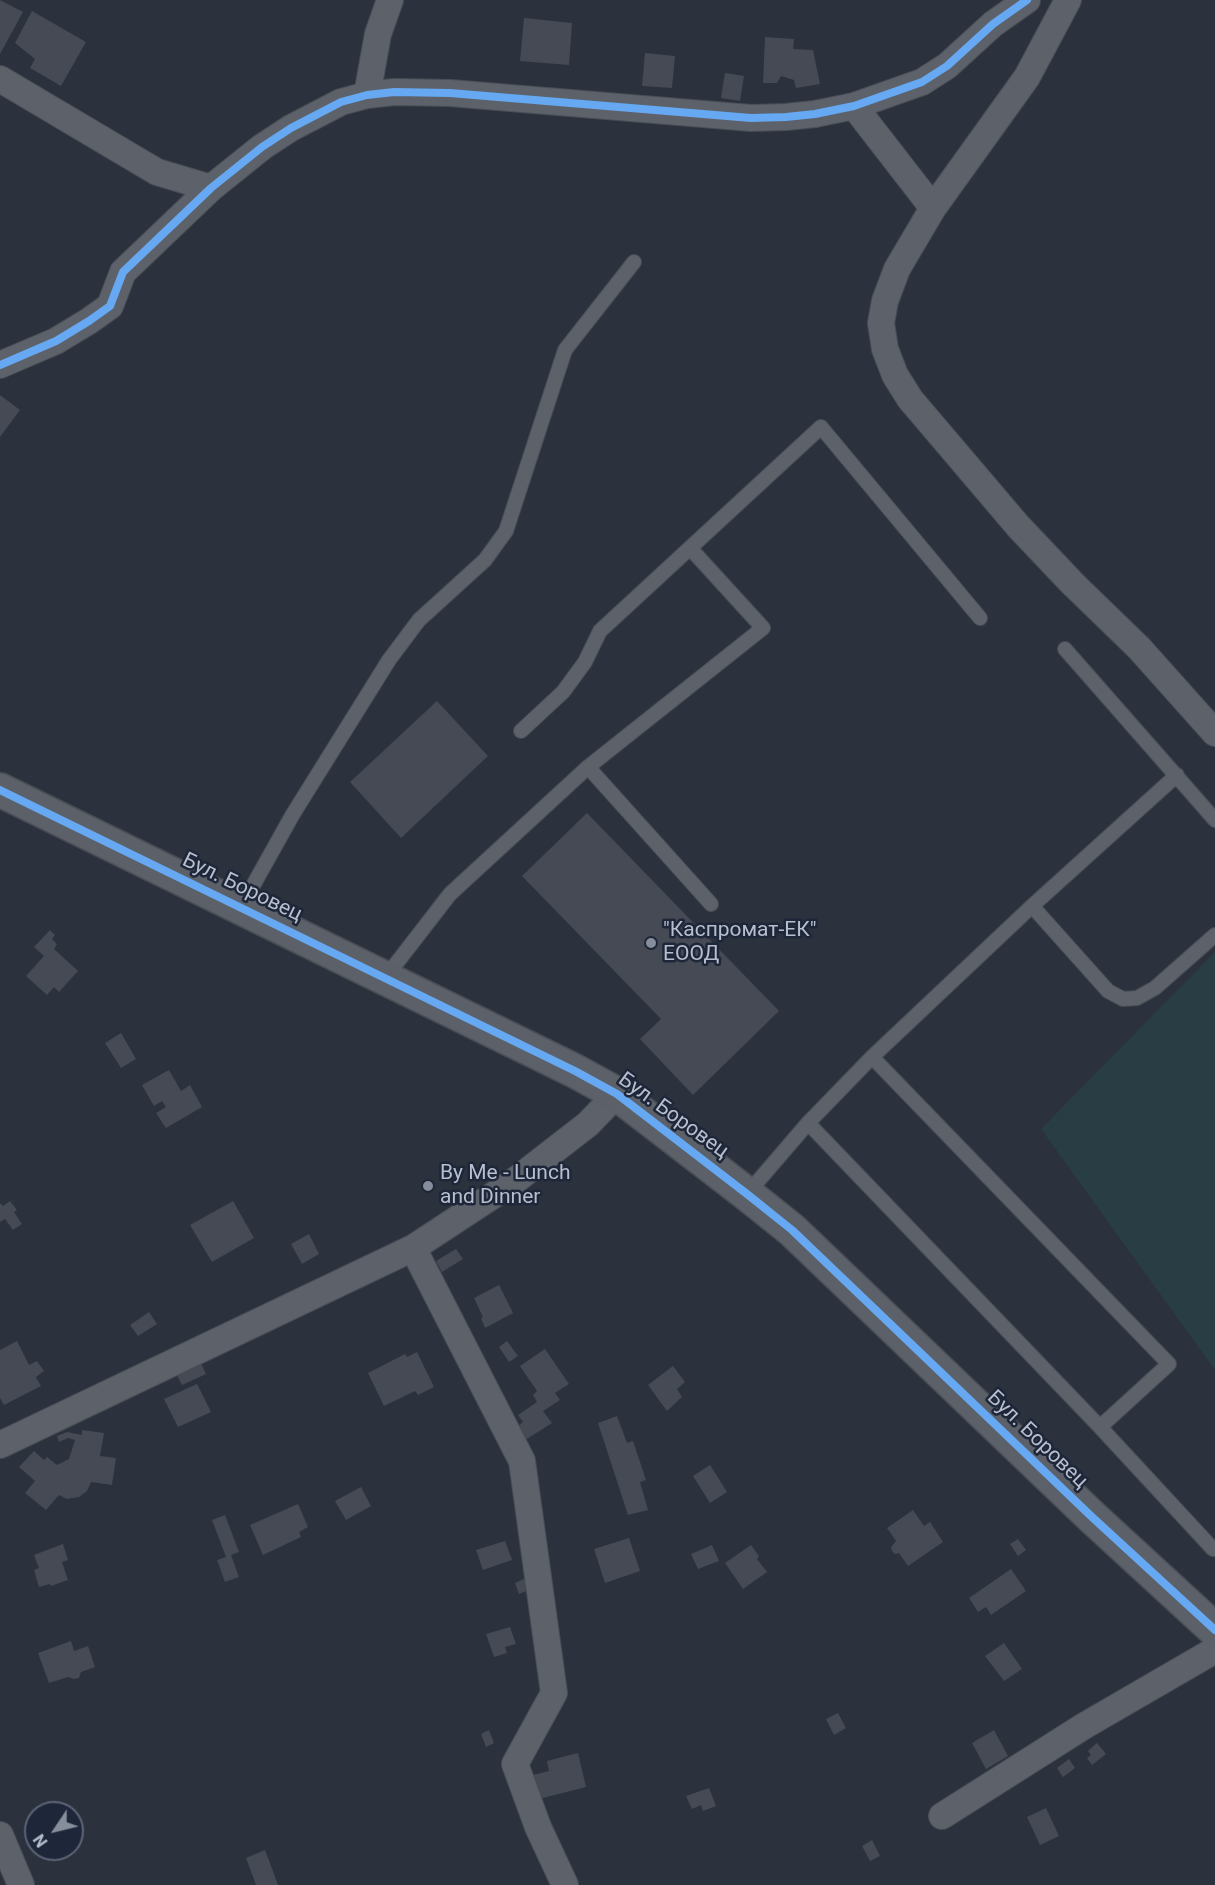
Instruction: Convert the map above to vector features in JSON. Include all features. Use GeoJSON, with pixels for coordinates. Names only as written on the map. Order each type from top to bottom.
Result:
{"type":"FeatureCollection","features":[{"type":"Feature","properties":{"kind":"street"},"geometry":{"type":"LineString","coordinates":[[367,95],[378,34],[390,0]]}},
{"type":"Feature","properties":{"kind":"street"},"geometry":{"type":"LineString","coordinates":[[0,365],[56,341],[110,306],[123,272],[211,188],[262,147],[291,128],[341,102],[367,95],[394,92],[450,93],[751,118],[796,116],[854,106],[922,82],[947,66],[993,24],[1027,0]]}},
{"type":"Feature","properties":{"kind":"street"},"geometry":{"type":"LineString","coordinates":[[1068,0],[1027,77],[933,208],[897,269],[885,301],[881,323],[885,349],[910,399],[1018,526],[1139,648],[1215,733]]}},
{"type":"Feature","properties":{"kind":"street"},"geometry":{"type":"LineString","coordinates":[[0,79],[110,142],[157,172],[211,188]]}},
{"type":"Feature","properties":{"kind":"street"},"geometry":{"type":"LineString","coordinates":[[854,106],[933,208]]}},
{"type":"Feature","properties":{"kind":"street","name":"Бул. Боровец"},"geometry":{"type":"LineString","coordinates":[[0,790],[576,1071],[617,1094],[792,1230],[1092,1517],[1215,1630]]}},
{"type":"Feature","properties":{"kind":"street"},"geometry":{"type":"LineString","coordinates":[[0,1445],[413,1248],[512,1183],[588,1124],[617,1094]]}},
{"type":"Feature","properties":{"kind":"street"},"geometry":{"type":"LineString","coordinates":[[413,1248],[522,1461],[554,1693],[515,1764],[538,1827],[565,1885]]}},
{"type":"Feature","properties":{"kind":"street"},"geometry":{"type":"LineString","coordinates":[[942,1816],[1084,1726],[1215,1650]]}},
{"type":"Feature","properties":{"kind":"street"},"geometry":{"type":"LineString","coordinates":[[0,1834],[21,1885]]}},
{"type":"Feature","properties":{"kind":"lane"},"geometry":{"type":"LineString","coordinates":[[241,908],[293,814],[389,660],[419,620],[485,560],[506,531],[565,350],[634,262]]}},
{"type":"Feature","properties":{"kind":"lane"},"geometry":{"type":"LineString","coordinates":[[521,731],[563,692],[585,662],[600,631],[821,427],[980,618]]}},
{"type":"Feature","properties":{"kind":"lane"},"geometry":{"type":"LineString","coordinates":[[385,978],[450,894],[588,767],[763,628],[690,548]]}},
{"type":"Feature","properties":{"kind":"lane"},"geometry":{"type":"LineString","coordinates":[[1065,649],[1215,820]]}},
{"type":"Feature","properties":{"kind":"lane"},"geometry":{"type":"LineString","coordinates":[[588,767],[711,904]]}},
{"type":"Feature","properties":{"kind":"lane"},"geometry":{"type":"LineString","coordinates":[[747,1194],[808,1123],[872,1057],[1032,906],[1177,775]]}},
{"type":"Feature","properties":{"kind":"lane"},"geometry":{"type":"LineString","coordinates":[[1032,906],[1108,991],[1123,999],[1137,998],[1155,988],[1215,935]]}},
{"type":"Feature","properties":{"kind":"lane"},"geometry":{"type":"LineString","coordinates":[[872,1057],[1169,1364],[1100,1427]]}},
{"type":"Feature","properties":{"kind":"lane"},"geometry":{"type":"LineString","coordinates":[[808,1123],[1100,1427],[1213,1549]]}},
{"type":"Feature","properties":{"kind":"shaded area"},"geometry":{"type":"Polygon","coordinates":[[[1215,952],[1215,1370],[1041,1129],[1215,952]]]}},
{"type":"Feature","properties":{"kind":"building"},"geometry":{"type":"Polygon","coordinates":[[[0,0],[23,12],[0,54],[0,0]]]}},
{"type":"Feature","properties":{"kind":"building"},"geometry":{"type":"Polygon","coordinates":[[[32,11],[86,42],[61,86],[30,68],[35,59],[15,43],[32,11]]]}},
{"type":"Feature","properties":{"kind":"building"},"geometry":{"type":"Polygon","coordinates":[[[524,18],[572,23],[569,65],[520,61],[524,18]]]}},
{"type":"Feature","properties":{"kind":"building"},"geometry":{"type":"Polygon","coordinates":[[[765,37],[794,39],[793,49],[813,50],[820,84],[796,88],[794,80],[781,76],[777,83],[763,83],[765,37]]]}},
{"type":"Feature","properties":{"kind":"building"},"geometry":{"type":"Polygon","coordinates":[[[645,53],[675,56],[672,88],[642,86],[645,53]]]}},
{"type":"Feature","properties":{"kind":"building"},"geometry":{"type":"Polygon","coordinates":[[[725,73],[744,76],[740,101],[721,98],[725,73]]]}},
{"type":"Feature","properties":{"kind":"building"},"geometry":{"type":"Polygon","coordinates":[[[0,395],[20,410],[0,437],[0,395]]]}},
{"type":"Feature","properties":{"kind":"building"},"geometry":{"type":"Polygon","coordinates":[[[437,701],[488,756],[401,838],[350,782],[437,701]]]}},
{"type":"Feature","properties":{"kind":"building","name":"\"Каспромат-ЕК\" ЕООД"},"geometry":{"type":"Polygon","coordinates":[[[587,813],[779,1011],[693,1095],[640,1039],[661,1019],[522,876],[587,813]]]}},
{"type":"Feature","properties":{"kind":"building"},"geometry":{"type":"Polygon","coordinates":[[[50,930],[55,935],[52,939],[57,944],[54,949],[78,971],[59,992],[54,987],[47,995],[26,976],[44,956],[34,947],[50,930]]]}},
{"type":"Feature","properties":{"kind":"building"},"geometry":{"type":"Polygon","coordinates":[[[121,1033],[136,1059],[121,1068],[105,1043],[121,1033]]]}},
{"type":"Feature","properties":{"kind":"building"},"geometry":{"type":"Polygon","coordinates":[[[169,1070],[181,1091],[190,1085],[202,1107],[166,1128],[156,1113],[166,1107],[162,1101],[154,1106],[142,1085],[169,1070]]]}},
{"type":"Feature","properties":{"kind":"building"},"geometry":{"type":"Polygon","coordinates":[[[10,1201],[17,1210],[14,1212],[22,1224],[13,1230],[5,1219],[0,1222],[0,1203],[3,1206],[10,1201]]]}},
{"type":"Feature","properties":{"kind":"building"},"geometry":{"type":"Polygon","coordinates":[[[233,1201],[254,1238],[212,1262],[190,1225],[233,1201]]]}},
{"type":"Feature","properties":{"kind":"building"},"geometry":{"type":"Polygon","coordinates":[[[309,1234],[319,1254],[302,1264],[291,1244],[309,1234]]]}},
{"type":"Feature","properties":{"kind":"building"},"geometry":{"type":"Polygon","coordinates":[[[456,1249],[463,1259],[442,1272],[436,1261],[456,1249]]]}},
{"type":"Feature","properties":{"kind":"building"},"geometry":{"type":"Polygon","coordinates":[[[499,1285],[513,1313],[485,1328],[481,1318],[483,1317],[474,1298],[499,1285]]]}},
{"type":"Feature","properties":{"kind":"building"},"geometry":{"type":"Polygon","coordinates":[[[149,1312],[157,1324],[138,1336],[130,1325],[149,1312]]]}},
{"type":"Feature","properties":{"kind":"building"},"geometry":{"type":"Polygon","coordinates":[[[17,1341],[29,1365],[37,1361],[44,1371],[36,1377],[41,1386],[4,1405],[0,1398],[0,1350],[17,1341]]]}},
{"type":"Feature","properties":{"kind":"building"},"geometry":{"type":"Polygon","coordinates":[[[507,1341],[518,1356],[509,1362],[499,1347],[507,1341]]]}},
{"type":"Feature","properties":{"kind":"building"},"geometry":{"type":"Polygon","coordinates":[[[545,1349],[569,1384],[555,1393],[560,1400],[543,1411],[552,1423],[522,1442],[514,1429],[523,1422],[518,1415],[537,1402],[533,1395],[537,1391],[520,1366],[545,1349]]]}},
{"type":"Feature","properties":{"kind":"building"},"geometry":{"type":"Polygon","coordinates":[[[417,1352],[434,1387],[418,1395],[415,1391],[384,1406],[368,1373],[405,1354],[407,1357],[417,1352]]]}},
{"type":"Feature","properties":{"kind":"building"},"geometry":{"type":"Polygon","coordinates":[[[199,1359],[206,1374],[182,1385],[175,1371],[199,1359]]]}},
{"type":"Feature","properties":{"kind":"building"},"geometry":{"type":"Polygon","coordinates":[[[673,1366],[685,1382],[677,1389],[682,1397],[667,1411],[648,1385],[673,1366]]]}},
{"type":"Feature","properties":{"kind":"building"},"geometry":{"type":"Polygon","coordinates":[[[197,1384],[211,1412],[178,1427],[164,1399],[197,1384]]]}},
{"type":"Feature","properties":{"kind":"building"},"geometry":{"type":"Polygon","coordinates":[[[617,1416],[627,1443],[633,1441],[646,1480],[640,1482],[648,1510],[628,1515],[598,1423],[617,1416]]]}},
{"type":"Feature","properties":{"kind":"building"},"geometry":{"type":"Polygon","coordinates":[[[82,1430],[104,1433],[100,1456],[116,1458],[112,1485],[91,1482],[87,1491],[79,1497],[67,1499],[59,1495],[46,1510],[25,1493],[35,1481],[19,1467],[34,1451],[44,1460],[47,1457],[57,1465],[69,1459],[75,1440],[68,1438],[59,1442],[57,1436],[67,1432],[82,1435],[82,1430]]]}},
{"type":"Feature","properties":{"kind":"building"},"geometry":{"type":"Polygon","coordinates":[[[710,1465],[727,1492],[710,1503],[693,1476],[710,1465]]]}},
{"type":"Feature","properties":{"kind":"building"},"geometry":{"type":"Polygon","coordinates":[[[361,1487],[371,1506],[346,1520],[335,1501],[361,1487]]]}},
{"type":"Feature","properties":{"kind":"building"},"geometry":{"type":"Polygon","coordinates":[[[298,1504],[308,1527],[299,1532],[301,1537],[263,1555],[250,1525],[298,1504]]]}},
{"type":"Feature","properties":{"kind":"building"},"geometry":{"type":"Polygon","coordinates":[[[913,1510],[924,1526],[930,1522],[943,1542],[908,1566],[899,1553],[895,1554],[892,1551],[891,1547],[896,1541],[887,1528],[913,1510]]]}},
{"type":"Feature","properties":{"kind":"building"},"geometry":{"type":"Polygon","coordinates":[[[225,1515],[239,1552],[231,1555],[239,1577],[225,1582],[217,1560],[226,1557],[212,1520],[225,1515]]]}},
{"type":"Feature","properties":{"kind":"building"},"geometry":{"type":"Polygon","coordinates":[[[629,1538],[640,1571],[605,1583],[594,1549],[629,1538]]]}},
{"type":"Feature","properties":{"kind":"building"},"geometry":{"type":"Polygon","coordinates":[[[1018,1539],[1026,1550],[1018,1556],[1010,1544],[1018,1539]]]}},
{"type":"Feature","properties":{"kind":"building"},"geometry":{"type":"Polygon","coordinates":[[[505,1541],[512,1560],[483,1570],[476,1550],[505,1541]]]}},
{"type":"Feature","properties":{"kind":"building"},"geometry":{"type":"Polygon","coordinates":[[[63,1544],[68,1560],[62,1562],[68,1580],[51,1586],[50,1584],[39,1587],[34,1570],[39,1568],[34,1555],[63,1544]]]}},
{"type":"Feature","properties":{"kind":"building"},"geometry":{"type":"Polygon","coordinates":[[[712,1545],[719,1561],[698,1569],[691,1554],[712,1545]]]}},
{"type":"Feature","properties":{"kind":"building"},"geometry":{"type":"Polygon","coordinates":[[[751,1545],[759,1556],[757,1559],[767,1572],[743,1589],[725,1563],[751,1545]]]}},
{"type":"Feature","properties":{"kind":"building"},"geometry":{"type":"Polygon","coordinates":[[[1011,1569],[1026,1591],[991,1615],[986,1607],[978,1612],[969,1598],[1011,1569]]]}},
{"type":"Feature","properties":{"kind":"building"},"geometry":{"type":"Polygon","coordinates":[[[526,1578],[531,1589],[519,1594],[515,1583],[526,1578]]]}},
{"type":"Feature","properties":{"kind":"building"},"geometry":{"type":"Polygon","coordinates":[[[510,1627],[516,1644],[505,1647],[507,1653],[494,1657],[486,1634],[510,1627]]]}},
{"type":"Feature","properties":{"kind":"building"},"geometry":{"type":"Polygon","coordinates":[[[71,1641],[74,1651],[88,1646],[95,1667],[81,1672],[79,1678],[68,1677],[49,1683],[38,1653],[71,1641]]]}},
{"type":"Feature","properties":{"kind":"building"},"geometry":{"type":"Polygon","coordinates":[[[1004,1643],[1022,1669],[1004,1681],[985,1656],[1004,1643]]]}},
{"type":"Feature","properties":{"kind":"building"},"geometry":{"type":"Polygon","coordinates":[[[838,1713],[846,1728],[834,1735],[826,1719],[838,1713]]]}},
{"type":"Feature","properties":{"kind":"building"},"geometry":{"type":"Polygon","coordinates":[[[489,1730],[494,1743],[486,1747],[481,1734],[489,1730]]]}},
{"type":"Feature","properties":{"kind":"building"},"geometry":{"type":"Polygon","coordinates":[[[994,1730],[1008,1756],[986,1769],[972,1743],[994,1730]]]}},
{"type":"Feature","properties":{"kind":"building"},"geometry":{"type":"Polygon","coordinates":[[[1097,1743],[1106,1754],[1092,1765],[1087,1758],[1091,1755],[1088,1751],[1097,1743]]]}},
{"type":"Feature","properties":{"kind":"building"},"geometry":{"type":"Polygon","coordinates":[[[578,1753],[586,1787],[539,1799],[533,1775],[549,1771],[547,1761],[578,1753]]]}},
{"type":"Feature","properties":{"kind":"building"},"geometry":{"type":"Polygon","coordinates":[[[1069,1759],[1075,1768],[1063,1777],[1057,1768],[1069,1759]]]}},
{"type":"Feature","properties":{"kind":"building"},"geometry":{"type":"Polygon","coordinates":[[[709,1788],[716,1806],[703,1811],[701,1805],[692,1809],[686,1796],[709,1788]]]}},
{"type":"Feature","properties":{"kind":"building"},"geometry":{"type":"Polygon","coordinates":[[[1046,1808],[1059,1836],[1040,1845],[1027,1817],[1046,1808]]]}},
{"type":"Feature","properties":{"kind":"building"},"geometry":{"type":"Polygon","coordinates":[[[872,1840],[880,1856],[870,1861],[862,1846],[872,1840]]]}},
{"type":"Feature","properties":{"kind":"building"},"geometry":{"type":"Polygon","coordinates":[[[265,1850],[278,1885],[256,1885],[246,1858],[265,1850]]]}},
{"type":"Feature","properties":{"kind":"cycle path"},"geometry":{"type":"LineString","coordinates":[[0,365],[56,341],[110,306],[123,272],[211,188],[262,147],[291,128],[341,102],[367,95],[394,92],[450,93],[751,118],[815,114],[854,106],[922,82],[947,66],[993,24],[1027,0]]}},
{"type":"Feature","properties":{"kind":"cycle path"},"geometry":{"type":"LineString","coordinates":[[0,790],[575,1071],[617,1094],[792,1230],[1092,1517],[1215,1630]]}},
{"type":"Feature","properties":{"kind":"place","name":"\"Каспромат-ЕК\" ЕООД"},"geometry":{"type":"Point","coordinates":[651,943]}},
{"type":"Feature","properties":{"kind":"place","name":"By Me - Lunch and Dinner"},"geometry":{"type":"Point","coordinates":[428,1186]}}]}
